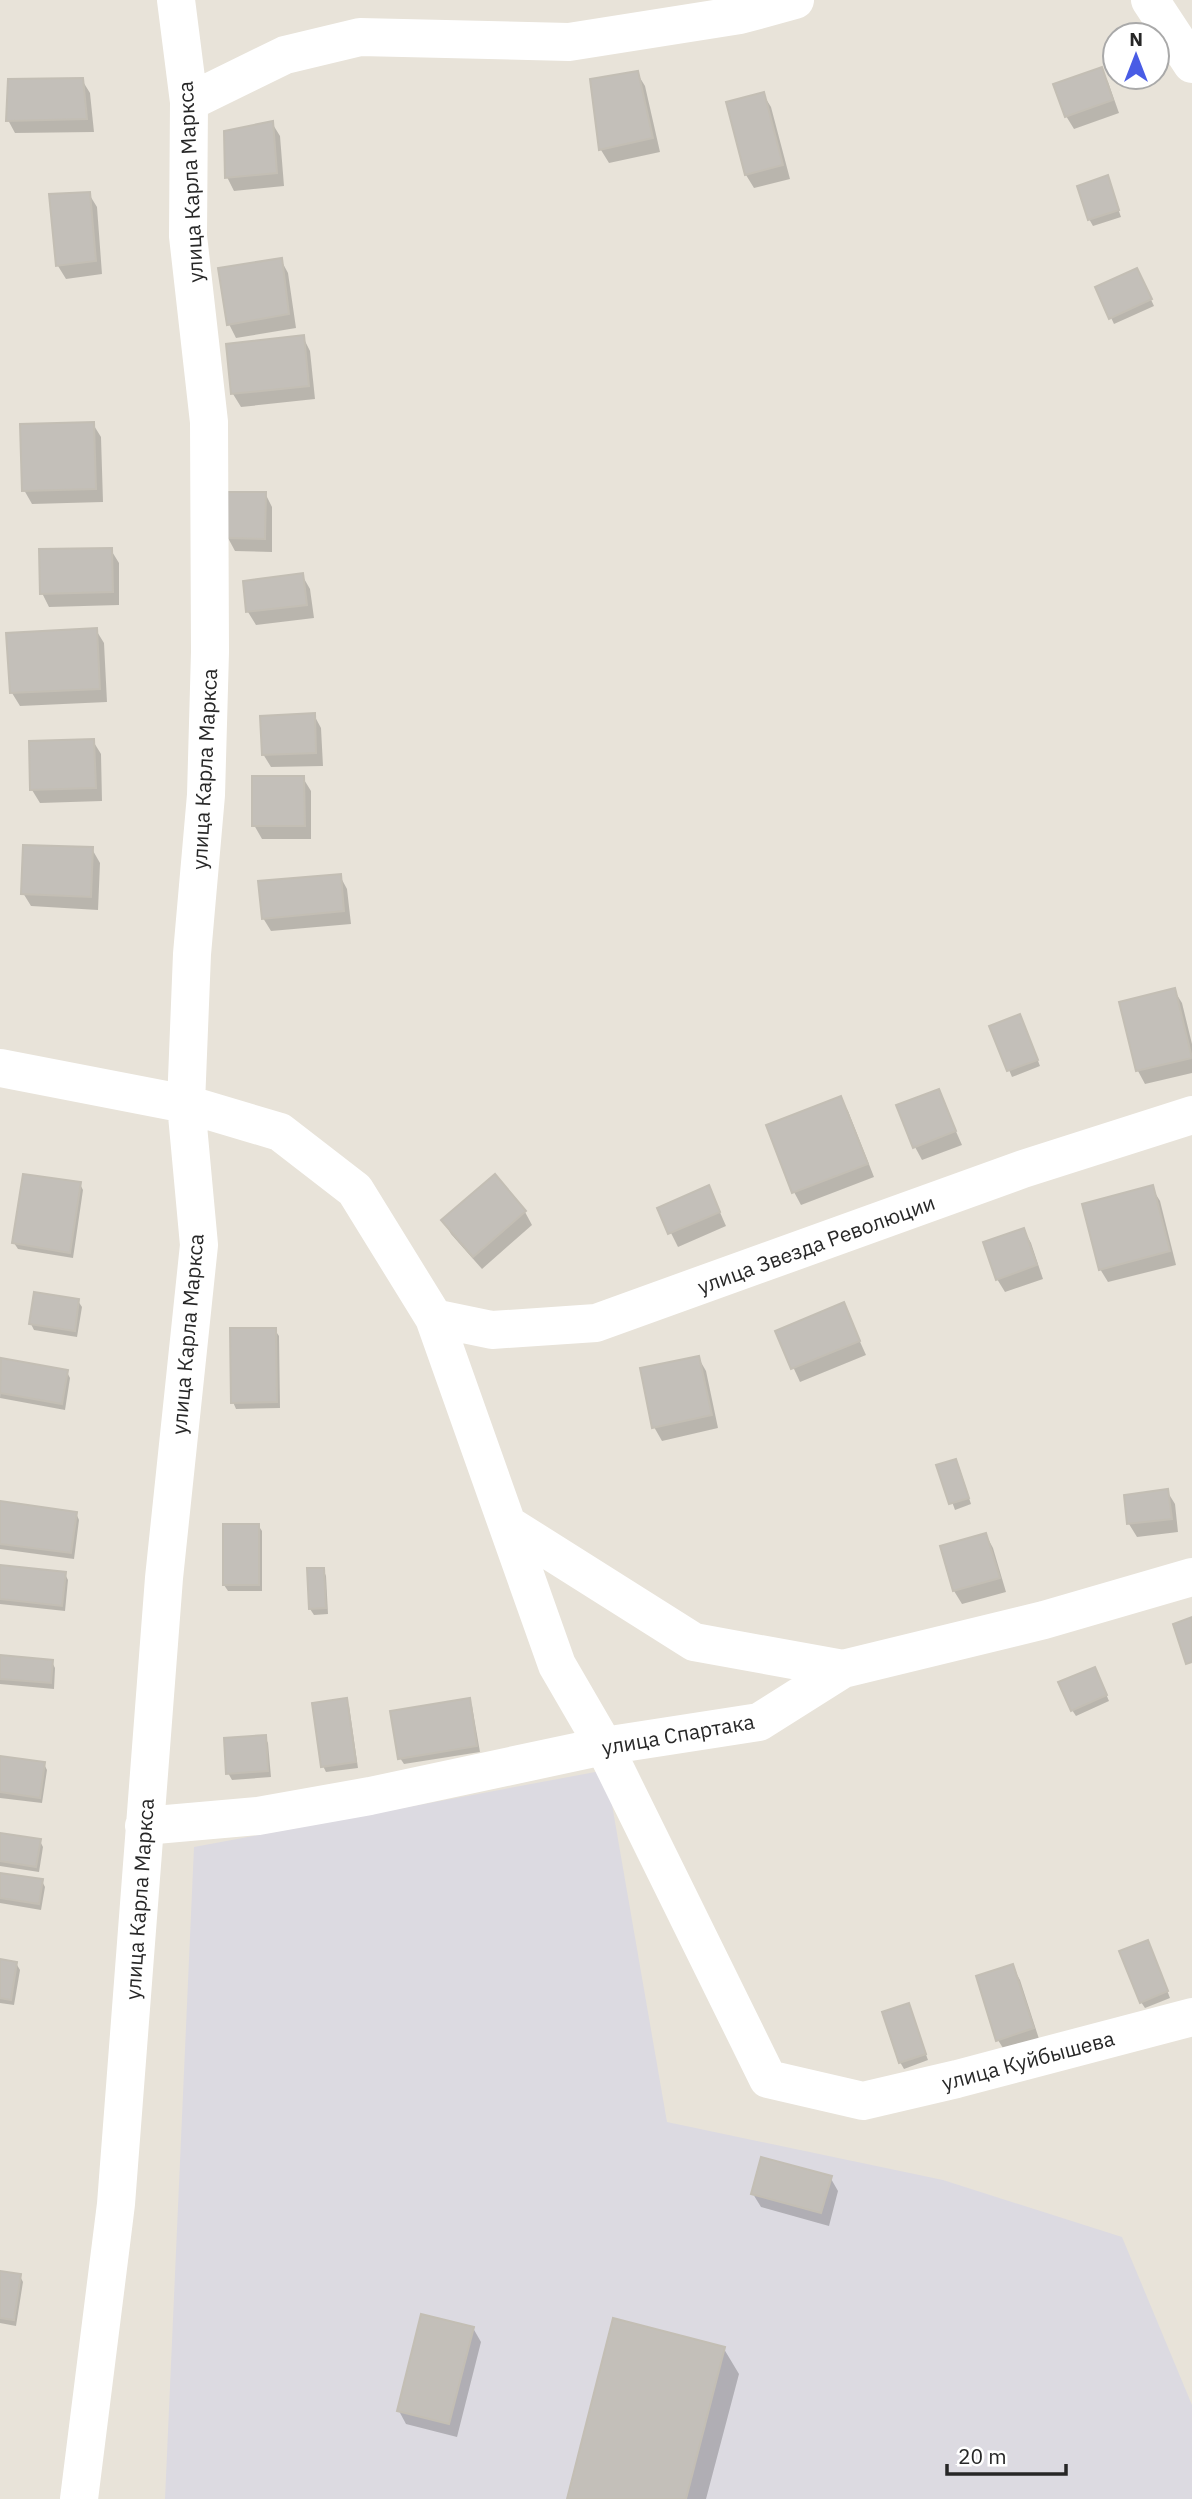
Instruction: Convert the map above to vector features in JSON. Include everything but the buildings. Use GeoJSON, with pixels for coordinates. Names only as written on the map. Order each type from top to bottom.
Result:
{"type":"FeatureCollection","features":[{"type":"Feature","properties":{"kind":"street","name":"улица Карла Маркса"},"geometry":{"type":"LineString","coordinates":[[79,2499],[116,2204],[163,1578],[199,1245],[186,1104],[192,954],[206,795],[210,652],[209,422],[188,236],[189,102],[176,0]]}},
{"type":"Feature","properties":{"kind":"street"},"geometry":{"type":"LineString","coordinates":[[189,102],[285,55],[360,37],[569,42],[740,15],[795,0]]}},
{"type":"Feature","properties":{"kind":"street"},"geometry":{"type":"LineString","coordinates":[[1150,0],[1192,64]]}},
{"type":"Feature","properties":{"kind":"street"},"geometry":{"type":"LineString","coordinates":[[0,1068],[186,1104],[280,1132],[355,1190],[433,1318],[557,1665],[604,1746]]}},
{"type":"Feature","properties":{"kind":"street","name":"улица Звезда Революции"},"geometry":{"type":"LineString","coordinates":[[433,1318],[492,1330],[596,1323],[1023,1169],[1192,1115]]}},
{"type":"Feature","properties":{"kind":"street"},"geometry":{"type":"LineString","coordinates":[[507,1524],[694,1642],[843,1669]]}},
{"type":"Feature","properties":{"kind":"street","name":"улица Спартака"},"geometry":{"type":"LineString","coordinates":[[144,1826],[258,1816],[370,1796],[604,1746],[759,1722],[843,1669],[1044,1620],[1192,1577]]}},
{"type":"Feature","properties":{"kind":"street","name":"улица Куйбышева"},"geometry":{"type":"LineString","coordinates":[[604,1746],[768,2079],[863,2101],[1192,2017]]}},
{"type":"Feature","properties":{"kind":"shaded area"},"geometry":{"type":"Polygon","coordinates":[[[606,1770],[667,2122],[943,2180],[1122,2237],[1192,2405],[1192,2499],[165,2499],[194,1847],[606,1770]]]}}]}
